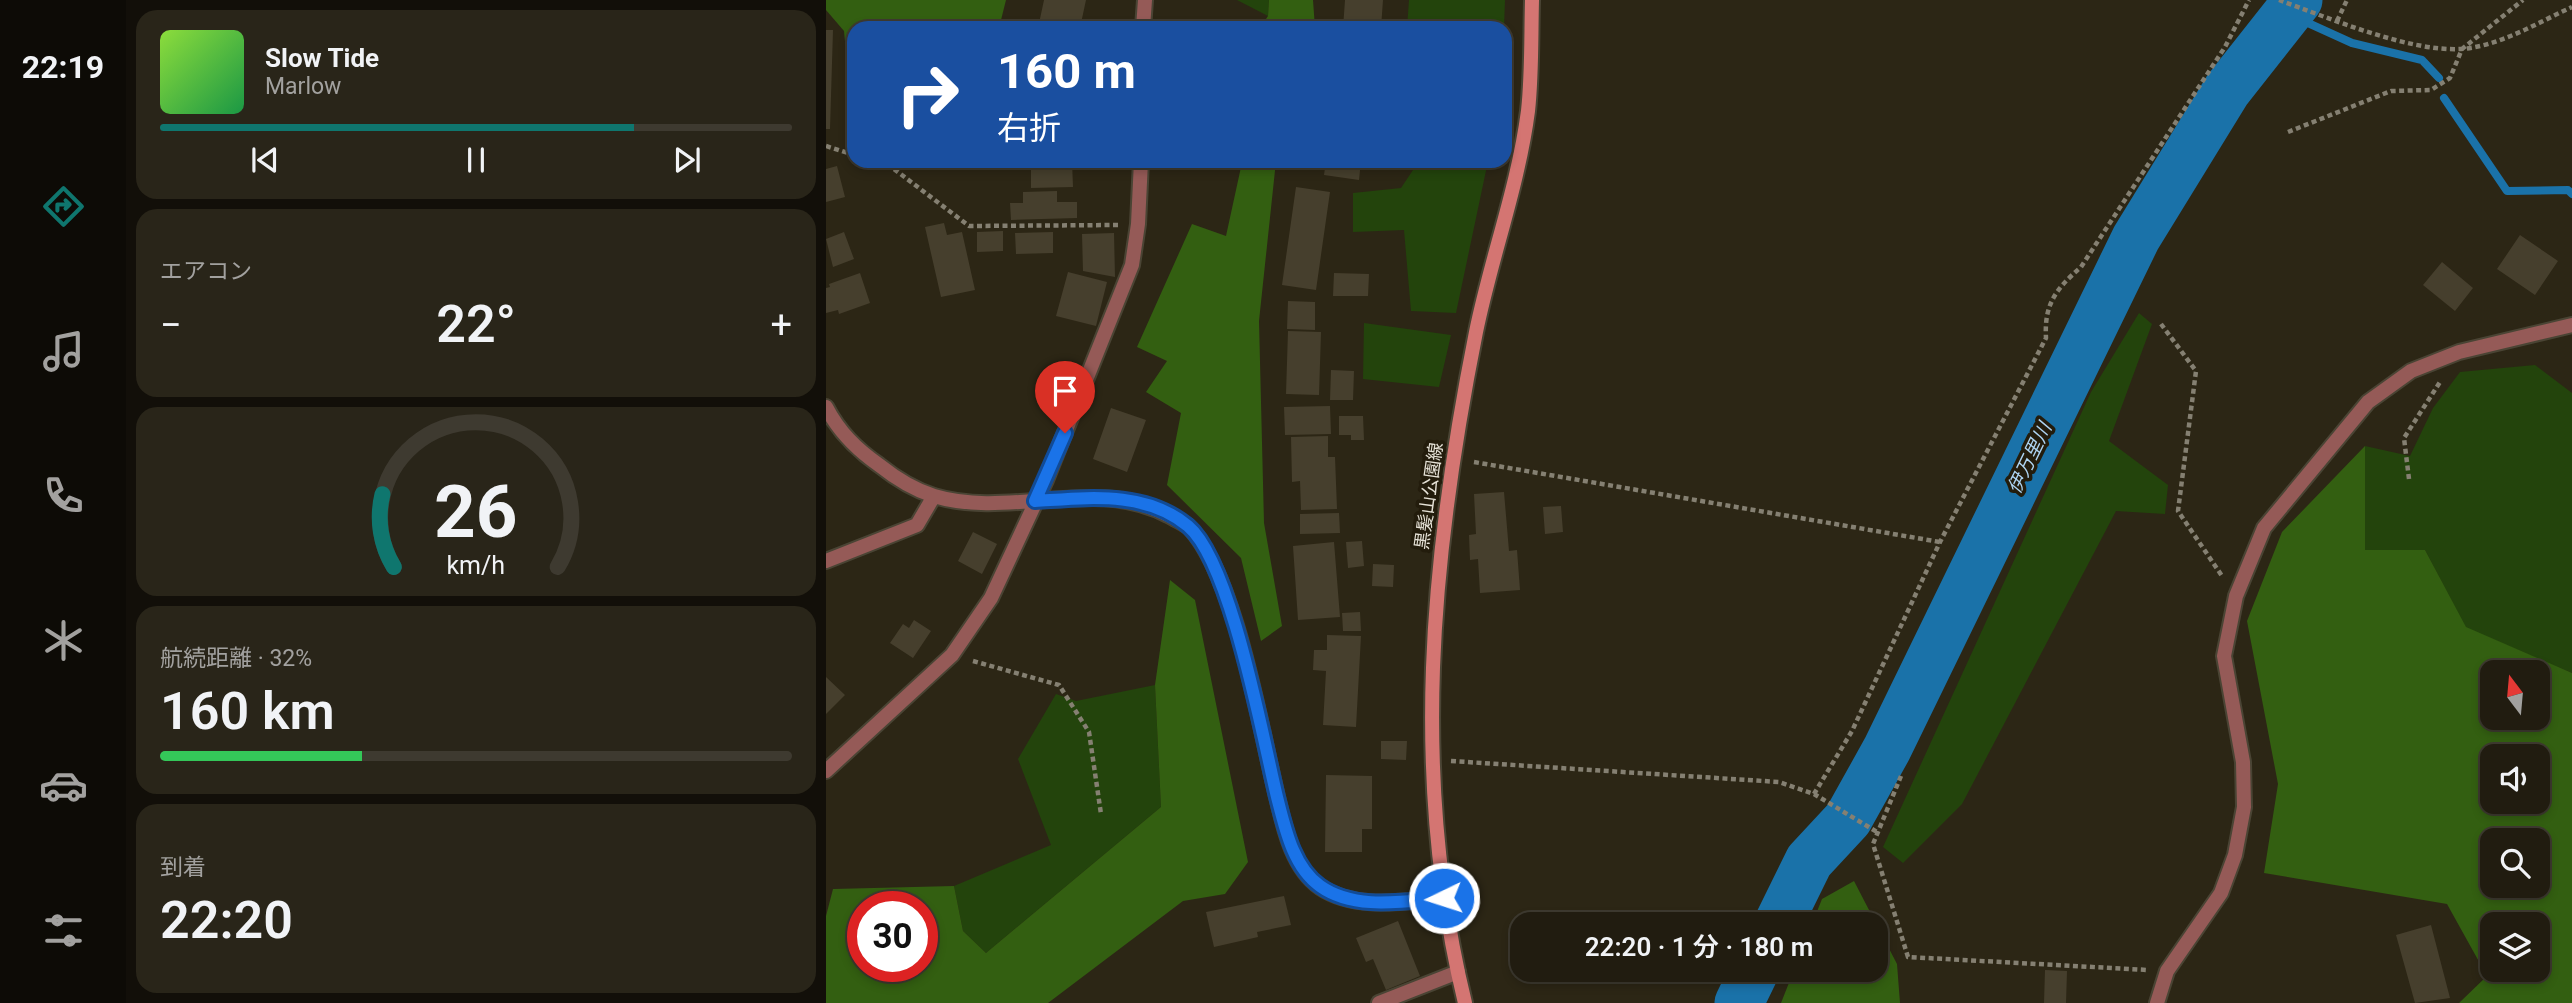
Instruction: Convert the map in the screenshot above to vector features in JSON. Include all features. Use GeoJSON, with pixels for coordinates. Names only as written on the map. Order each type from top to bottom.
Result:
{"type":"FeatureCollection","features":[{"type":"Feature","properties":{"kind":"main road","name":"黒髪山公園線"},"geometry":{"type":"LineString","coordinates":[[1465,1003],[1444,898],[1433,760],[1430,686],[1435,603],[1452,458],[1477,328],[1510,204],[1528,110],[1532,0]]}},
{"type":"Feature","properties":{"kind":"street"},"geometry":{"type":"LineString","coordinates":[[1144,21],[1145,0]]}},
{"type":"Feature","properties":{"kind":"street"},"geometry":{"type":"LineString","coordinates":[[826,771],[952,655],[990,598],[1035,501],[1127,277],[1138,224],[1141,168]]}},
{"type":"Feature","properties":{"kind":"street"},"geometry":{"type":"LineString","coordinates":[[2157,1003],[2167,971],[2221,893],[2235,855],[2244,807],[2243,762],[2224,656],[2236,596],[2264,527],[2368,402],[2412,371],[2459,352],[2572,325]]}},
{"type":"Feature","properties":{"kind":"street"},"geometry":{"type":"LineString","coordinates":[[826,407],[853,446],[891,475],[934,496],[989,503],[1110,496],[1154,508],[1189,527],[1213,563],[1232,614],[1285,829],[1302,868],[1320,887],[1345,897],[1376,903],[1444,898]]}},
{"type":"Feature","properties":{"kind":"street"},"geometry":{"type":"LineString","coordinates":[[826,561],[917,525],[934,496]]}},
{"type":"Feature","properties":{"kind":"street"},"geometry":{"type":"LineString","coordinates":[[1380,1003],[1458,972]]}},
{"type":"Feature","properties":{"kind":"path"},"geometry":{"type":"LineString","coordinates":[[1814,794],[1852,732],[1940,542],[2046,338],[2045,313],[2062,283],[2088,255],[2225,47],[2249,0]]}},
{"type":"Feature","properties":{"kind":"path"},"geometry":{"type":"LineString","coordinates":[[2279,0],[2337,21],[2426,46],[2462,49],[2500,40],[2572,7]]}},
{"type":"Feature","properties":{"kind":"path"},"geometry":{"type":"LineString","coordinates":[[2337,21],[2347,0]]}},
{"type":"Feature","properties":{"kind":"path"},"geometry":{"type":"LineString","coordinates":[[2288,132],[2390,91],[2431,90],[2450,78],[2462,49],[2523,0]]}},
{"type":"Feature","properties":{"kind":"path"},"geometry":{"type":"LineString","coordinates":[[826,146],[847,153]]}},
{"type":"Feature","properties":{"kind":"path"},"geometry":{"type":"LineString","coordinates":[[891,168],[969,226],[1138,224]]}},
{"type":"Feature","properties":{"kind":"path"},"geometry":{"type":"LineString","coordinates":[[2161,324],[2196,371],[2178,511],[2236,596]]}},
{"type":"Feature","properties":{"kind":"path"},"geometry":{"type":"LineString","coordinates":[[2409,479],[2404,438],[2459,352]]}},
{"type":"Feature","properties":{"kind":"path"},"geometry":{"type":"LineString","coordinates":[[1452,458],[1940,542]]}},
{"type":"Feature","properties":{"kind":"path"},"geometry":{"type":"LineString","coordinates":[[952,655],[1059,685],[1089,732],[1101,814]]}},
{"type":"Feature","properties":{"kind":"path"},"geometry":{"type":"LineString","coordinates":[[1433,760],[1779,782],[1814,794],[1877,832]]}},
{"type":"Feature","properties":{"kind":"path"},"geometry":{"type":"LineString","coordinates":[[1901,776],[1872,844],[1908,957],[2167,971]]}},
{"type":"Feature","properties":{"kind":"green space"},"geometry":{"type":"Polygon","coordinates":[[[826,0],[1006,0],[1001,21],[847,21],[847,62],[844,31],[826,10],[826,0]]]}},
{"type":"Feature","properties":{"kind":"green space"},"geometry":{"type":"Polygon","coordinates":[[[1237,0],[1269,0],[1268,16],[1237,0]]]}},
{"type":"Feature","properties":{"kind":"green space"},"geometry":{"type":"Polygon","coordinates":[[[1269,0],[1313,0],[1314,21],[1265,21],[1268,16],[1269,0]]]}},
{"type":"Feature","properties":{"kind":"green space"},"geometry":{"type":"Polygon","coordinates":[[[1409,0],[1505,0],[1504,21],[1408,21],[1409,0]]]}},
{"type":"Feature","properties":{"kind":"green space"},"geometry":{"type":"Polygon","coordinates":[[[1241,168],[1275,168],[1259,321],[1264,523],[1282,626],[1261,641],[1241,558],[1167,485],[1181,413],[1146,392],[1167,361],[1137,347],[1192,224],[1226,236],[1241,168]]]}},
{"type":"Feature","properties":{"kind":"green space"},"geometry":{"type":"Polygon","coordinates":[[[1414,168],[1487,168],[1456,313],[1411,311],[1404,230],[1353,232],[1353,193],[1401,188],[1414,168]]]}},
{"type":"Feature","properties":{"kind":"green space"},"geometry":{"type":"Polygon","coordinates":[[[2139,313],[2152,324],[2109,441],[2168,485],[2165,514],[2116,511],[1962,804],[1903,863],[1883,847],[2091,392],[2139,313]]]}},
{"type":"Feature","properties":{"kind":"green space"},"geometry":{"type":"Polygon","coordinates":[[[1364,323],[1451,335],[1439,387],[1363,379],[1364,323]]]}},
{"type":"Feature","properties":{"kind":"green space"},"geometry":{"type":"Polygon","coordinates":[[[2535,365],[2572,393],[2572,673],[2550,664],[2550,660],[2541,660],[2466,628],[2425,550],[2365,550],[2365,446],[2410,456],[2433,408],[2460,372],[2535,365]]]}},
{"type":"Feature","properties":{"kind":"green space"},"geometry":{"type":"Polygon","coordinates":[[[2365,446],[2365,550],[2425,550],[2466,627],[2542,660],[2480,660],[2480,730],[2550,730],[2550,663],[2572,673],[2572,1003],[2459,1003],[2481,982],[2550,982],[2550,912],[2480,912],[2480,963],[2447,904],[2264,873],[2278,784],[2247,621],[2282,532],[2365,446]]]}},
{"type":"Feature","properties":{"kind":"green space"},"geometry":{"type":"Polygon","coordinates":[[[1170,580],[1195,600],[1248,862],[1225,894],[1183,901],[1048,1003],[826,1003],[826,916],[833,889],[954,886],[963,931],[986,953],[1161,807],[1155,685],[1170,580]]]}},
{"type":"Feature","properties":{"kind":"green space"},"geometry":{"type":"Polygon","coordinates":[[[1155,685],[1161,807],[986,953],[963,931],[954,886],[1051,845],[1018,759],[1056,694],[1076,701],[1155,685]]]}},
{"type":"Feature","properties":{"kind":"green space"},"geometry":{"type":"Polygon","coordinates":[[[1854,881],[1870,912],[1817,912],[1822,899],[1854,881]]]}},
{"type":"Feature","properties":{"kind":"green space"},"geometry":{"type":"Polygon","coordinates":[[[1888,947],[1897,964],[1900,1003],[1781,1003],[1789,982],[1888,982],[1888,947]]]}},
{"type":"Feature","properties":{"kind":"building"},"geometry":{"type":"Polygon","coordinates":[[[1044,0],[1086,0],[1082,21],[1040,21],[1044,0]]]}},
{"type":"Feature","properties":{"kind":"building"},"geometry":{"type":"Polygon","coordinates":[[[1345,0],[1383,0],[1382,21],[1344,21],[1345,0]]]}},
{"type":"Feature","properties":{"kind":"building"},"geometry":{"type":"Polygon","coordinates":[[[826,30],[833,30],[830,129],[826,129],[826,30]]]}},
{"type":"Feature","properties":{"kind":"building"},"geometry":{"type":"Polygon","coordinates":[[[837,166],[845,197],[826,202],[826,169],[837,166]]]}},
{"type":"Feature","properties":{"kind":"building"},"geometry":{"type":"Polygon","coordinates":[[[1031,168],[1072,168],[1073,187],[1031,188],[1031,168]]]}},
{"type":"Feature","properties":{"kind":"building"},"geometry":{"type":"Polygon","coordinates":[[[1325,168],[1360,168],[1359,180],[1324,175],[1325,168]]]}},
{"type":"Feature","properties":{"kind":"building"},"geometry":{"type":"Polygon","coordinates":[[[1296,187],[1330,192],[1316,290],[1282,285],[1296,187]]]}},
{"type":"Feature","properties":{"kind":"building"},"geometry":{"type":"Polygon","coordinates":[[[1057,191],[1057,202],[1077,202],[1077,218],[1011,220],[1010,203],[1023,203],[1023,192],[1057,191]]]}},
{"type":"Feature","properties":{"kind":"building"},"geometry":{"type":"Polygon","coordinates":[[[944,223],[947,235],[962,232],[975,290],[941,297],[925,227],[944,223]]]}},
{"type":"Feature","properties":{"kind":"building"},"geometry":{"type":"Polygon","coordinates":[[[1003,231],[1003,251],[977,252],[977,232],[1003,231]]]}},
{"type":"Feature","properties":{"kind":"building"},"geometry":{"type":"Polygon","coordinates":[[[844,232],[854,259],[833,267],[826,239],[844,232]]]}},
{"type":"Feature","properties":{"kind":"building"},"geometry":{"type":"Polygon","coordinates":[[[1053,232],[1053,253],[1016,254],[1015,233],[1053,232]]]}},
{"type":"Feature","properties":{"kind":"building"},"geometry":{"type":"Polygon","coordinates":[[[1114,233],[1115,277],[1083,271],[1082,234],[1114,233]]]}},
{"type":"Feature","properties":{"kind":"building"},"geometry":{"type":"Polygon","coordinates":[[[2520,235],[2558,261],[2535,295],[2497,269],[2520,235]]]}},
{"type":"Feature","properties":{"kind":"building"},"geometry":{"type":"Polygon","coordinates":[[[2442,262],[2473,288],[2455,311],[2423,285],[2442,262]]]}},
{"type":"Feature","properties":{"kind":"building"},"geometry":{"type":"Polygon","coordinates":[[[1068,272],[1107,282],[1096,326],[1056,316],[1068,272]]]}},
{"type":"Feature","properties":{"kind":"building"},"geometry":{"type":"Polygon","coordinates":[[[860,273],[870,303],[839,314],[838,310],[826,313],[826,288],[830,287],[829,284],[860,273]]]}},
{"type":"Feature","properties":{"kind":"building"},"geometry":{"type":"Polygon","coordinates":[[[1334,273],[1369,274],[1368,296],[1333,296],[1334,273]]]}},
{"type":"Feature","properties":{"kind":"building"},"geometry":{"type":"Polygon","coordinates":[[[1288,301],[1315,302],[1315,330],[1287,329],[1288,301]]]}},
{"type":"Feature","properties":{"kind":"building"},"geometry":{"type":"Polygon","coordinates":[[[1288,331],[1321,332],[1319,395],[1286,394],[1288,331]]]}},
{"type":"Feature","properties":{"kind":"building"},"geometry":{"type":"Polygon","coordinates":[[[1331,370],[1354,371],[1353,400],[1330,400],[1331,370]]]}},
{"type":"Feature","properties":{"kind":"building"},"geometry":{"type":"Polygon","coordinates":[[[1330,406],[1331,434],[1285,435],[1284,407],[1330,406]]]}},
{"type":"Feature","properties":{"kind":"building"},"geometry":{"type":"Polygon","coordinates":[[[1111,408],[1146,420],[1127,472],[1093,459],[1111,408]]]}},
{"type":"Feature","properties":{"kind":"building"},"geometry":{"type":"Polygon","coordinates":[[[1339,416],[1363,416],[1364,440],[1351,440],[1351,435],[1339,435],[1339,416]]]}},
{"type":"Feature","properties":{"kind":"building"},"geometry":{"type":"Polygon","coordinates":[[[1328,436],[1328,457],[1335,457],[1337,509],[1301,510],[1300,481],[1292,482],[1291,437],[1328,436]]]}},
{"type":"Feature","properties":{"kind":"building"},"geometry":{"type":"Polygon","coordinates":[[[1504,492],[1509,551],[1517,550],[1520,590],[1480,593],[1478,559],[1470,560],[1469,535],[1476,534],[1474,494],[1504,492]]]}},
{"type":"Feature","properties":{"kind":"building"},"geometry":{"type":"Polygon","coordinates":[[[1561,506],[1563,532],[1545,534],[1543,507],[1561,506]]]}},
{"type":"Feature","properties":{"kind":"building"},"geometry":{"type":"Polygon","coordinates":[[[1339,513],[1340,533],[1300,534],[1300,514],[1339,513]]]}},
{"type":"Feature","properties":{"kind":"building"},"geometry":{"type":"Polygon","coordinates":[[[973,532],[997,544],[982,574],[958,561],[973,532]]]}},
{"type":"Feature","properties":{"kind":"building"},"geometry":{"type":"Polygon","coordinates":[[[1362,541],[1364,566],[1348,568],[1346,542],[1362,541]]]}},
{"type":"Feature","properties":{"kind":"building"},"geometry":{"type":"Polygon","coordinates":[[[1334,542],[1340,617],[1298,620],[1293,546],[1334,542]]]}},
{"type":"Feature","properties":{"kind":"building"},"geometry":{"type":"Polygon","coordinates":[[[1373,564],[1394,565],[1393,587],[1372,586],[1373,564]]]}},
{"type":"Feature","properties":{"kind":"building"},"geometry":{"type":"Polygon","coordinates":[[[1360,612],[1361,631],[1343,631],[1342,613],[1360,612]]]}},
{"type":"Feature","properties":{"kind":"building"},"geometry":{"type":"Polygon","coordinates":[[[914,620],[931,631],[913,658],[890,643],[903,624],[909,628],[914,620]]]}},
{"type":"Feature","properties":{"kind":"building"},"geometry":{"type":"Polygon","coordinates":[[[1327,635],[1361,636],[1356,727],[1323,725],[1326,671],[1313,670],[1314,650],[1327,650],[1327,635]]]}},
{"type":"Feature","properties":{"kind":"building"},"geometry":{"type":"Polygon","coordinates":[[[826,677],[845,695],[826,714],[826,677]]]}},
{"type":"Feature","properties":{"kind":"building"},"geometry":{"type":"Polygon","coordinates":[[[1381,741],[1407,741],[1406,760],[1381,759],[1381,741]]]}},
{"type":"Feature","properties":{"kind":"building"},"geometry":{"type":"Polygon","coordinates":[[[1326,775],[1372,776],[1372,829],[1362,829],[1362,852],[1325,852],[1326,775]]]}},
{"type":"Feature","properties":{"kind":"building"},"geometry":{"type":"Polygon","coordinates":[[[1284,896],[1291,925],[1257,932],[1258,937],[1214,947],[1206,912],[1284,896]]]}},
{"type":"Feature","properties":{"kind":"building"},"geometry":{"type":"Polygon","coordinates":[[[1398,921],[1420,976],[1386,990],[1373,959],[1366,962],[1356,938],[1398,921]]]}},
{"type":"Feature","properties":{"kind":"building"},"geometry":{"type":"Polygon","coordinates":[[[2431,925],[2450,998],[2415,1003],[2396,935],[2431,925]]]}},
{"type":"Feature","properties":{"kind":"building"},"geometry":{"type":"Polygon","coordinates":[[[2045,970],[2067,971],[2066,1003],[2044,1003],[2045,970]]]}},
{"type":"Feature","properties":{"kind":"waterway","name":"伊万里川"},"geometry":{"type":"LineString","coordinates":[[1784,912],[1809,861],[1848,819],[1887,749],[2136,238],[2227,90],[2298,0]]}},
{"type":"Feature","properties":{"kind":"waterway"},"geometry":{"type":"LineString","coordinates":[[2303,0],[2308,23],[2352,43],[2422,60],[2439,78]]}},
{"type":"Feature","properties":{"kind":"waterway"},"geometry":{"type":"LineString","coordinates":[[2444,98],[2507,191],[2568,190],[2572,194]]}},
{"type":"Feature","properties":{"kind":"waterway","name":"伊万里川"},"geometry":{"type":"LineString","coordinates":[[1739,1003],[1749,982]]}},
{"type":"Feature","properties":{"kind":"route"},"geometry":{"type":"LineString","coordinates":[[1065,433],[1035,501],[1110,496],[1154,508],[1189,527],[1213,563],[1232,614],[1285,829],[1302,868],[1320,887],[1345,897],[1376,903],[1444,898]]}}]}
